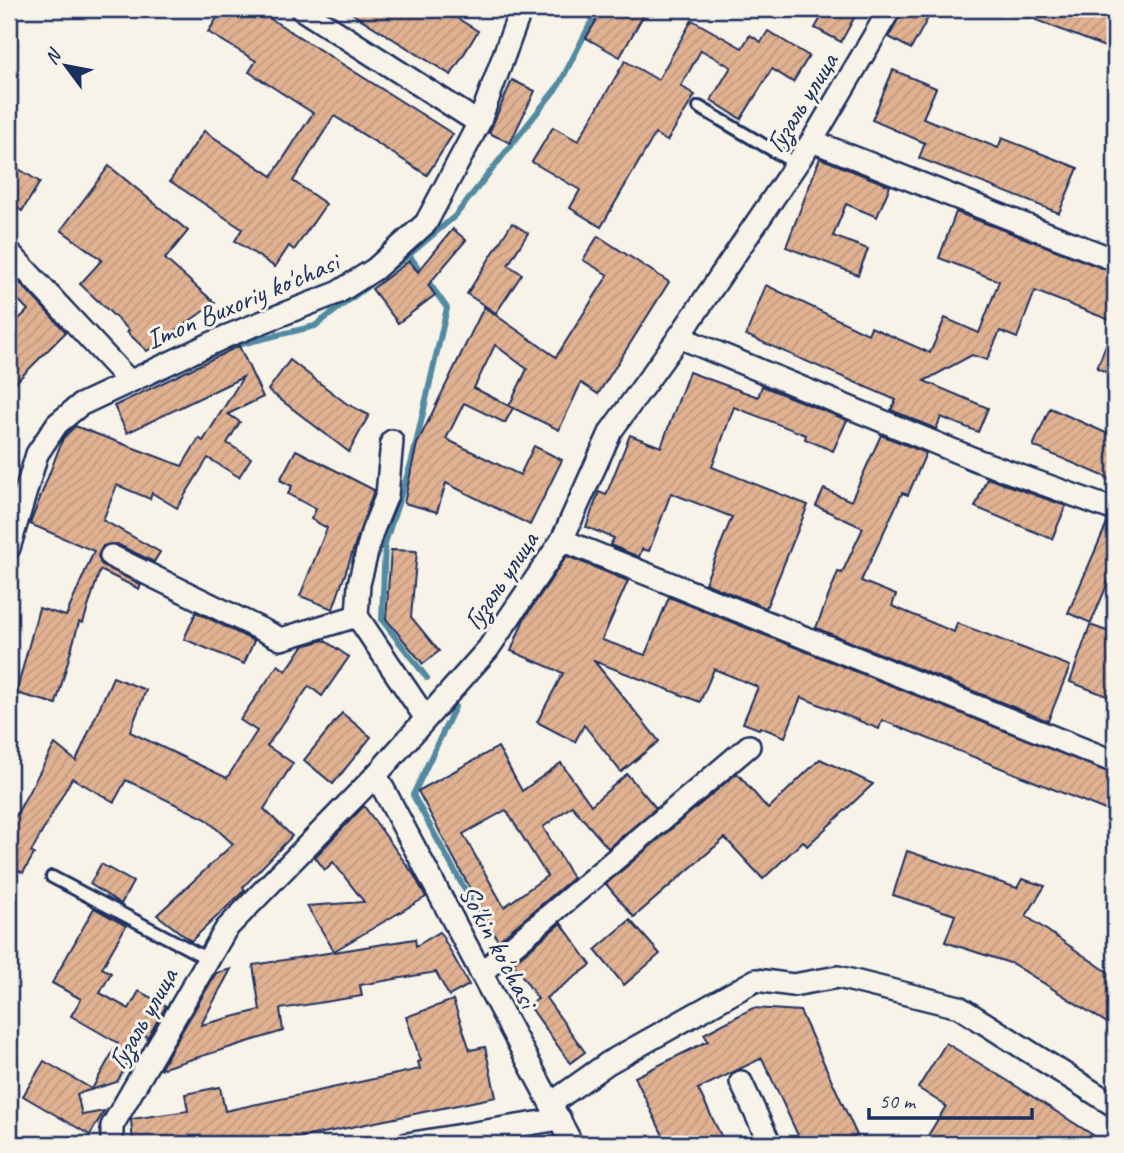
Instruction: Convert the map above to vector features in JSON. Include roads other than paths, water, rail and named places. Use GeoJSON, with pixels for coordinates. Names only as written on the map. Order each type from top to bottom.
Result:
{"type":"FeatureCollection","features":[{"type":"Feature","properties":{"kind":"street"},"geometry":{"type":"LineString","coordinates":[[300,9],[479,122]]}},
{"type":"Feature","properties":{"kind":"street","name":"Imon Buxoriy ko'chasi"},"geometry":{"type":"LineString","coordinates":[[9,548],[29,472],[46,437],[80,405],[128,380],[227,336],[316,303],[375,269],[426,223],[479,122],[521,9]]}},
{"type":"Feature","properties":{"kind":"street","name":"Гузаль улица"},"geometry":{"type":"LineString","coordinates":[[112,1144],[112,1126],[226,929],[376,775],[488,649],[562,540],[611,431],[679,337],[812,141],[890,9]]}},
{"type":"Feature","properties":{"kind":"street"},"geometry":{"type":"LineString","coordinates":[[812,141],[1115,260]]}},
{"type":"Feature","properties":{"kind":"street"},"geometry":{"type":"LineString","coordinates":[[9,252],[128,380]]}},
{"type":"Feature","properties":{"kind":"street"},"geometry":{"type":"LineString","coordinates":[[679,337],[979,461],[1115,510]]}},
{"type":"Feature","properties":{"kind":"street"},"geometry":{"type":"LineString","coordinates":[[392,441],[387,495],[372,533],[359,584],[357,616],[425,717]]}},
{"type":"Feature","properties":{"kind":"street"},"geometry":{"type":"LineString","coordinates":[[562,540],[1115,762]]}},
{"type":"Feature","properties":{"kind":"street"},"geometry":{"type":"LineString","coordinates":[[111,556],[281,639],[357,616]]}},
{"type":"Feature","properties":{"kind":"street"},"geometry":{"type":"LineString","coordinates":[[481,973],[749,746]]}},
{"type":"Feature","properties":{"kind":"street","name":"So'kin ko'chasi"},"geometry":{"type":"LineString","coordinates":[[376,775],[572,1144]]}},
{"type":"Feature","properties":{"kind":"street"},"geometry":{"type":"LineString","coordinates":[[407,1144],[556,1111],[608,1063],[756,980],[793,985],[838,977],[959,1007],[1115,1106]]}},
{"type":"Feature","properties":{"kind":"street"},"geometry":{"type":"LineString","coordinates":[[741,1083],[769,1144]]}},
{"type":"Feature","properties":{"kind":"lane"},"geometry":{"type":"LineString","coordinates":[[699,107],[796,164]]}},
{"type":"Feature","properties":{"kind":"lane"},"geometry":{"type":"LineString","coordinates":[[52,877],[208,959]]}},
{"type":"Feature","properties":{"kind":"waterway"},"geometry":{"type":"LineString","coordinates":[[427,678],[382,620],[385,543],[412,461],[447,308],[409,255],[455,216],[559,85],[598,9]]}},
{"type":"Feature","properties":{"kind":"waterway"},"geometry":{"type":"LineString","coordinates":[[385,273],[409,255]]}},
{"type":"Feature","properties":{"kind":"waterway"},"geometry":{"type":"LineString","coordinates":[[221,349],[315,326],[374,281]]}},
{"type":"Feature","properties":{"kind":"waterway"},"geometry":{"type":"LineString","coordinates":[[455,707],[413,795],[487,930]]}}]}
